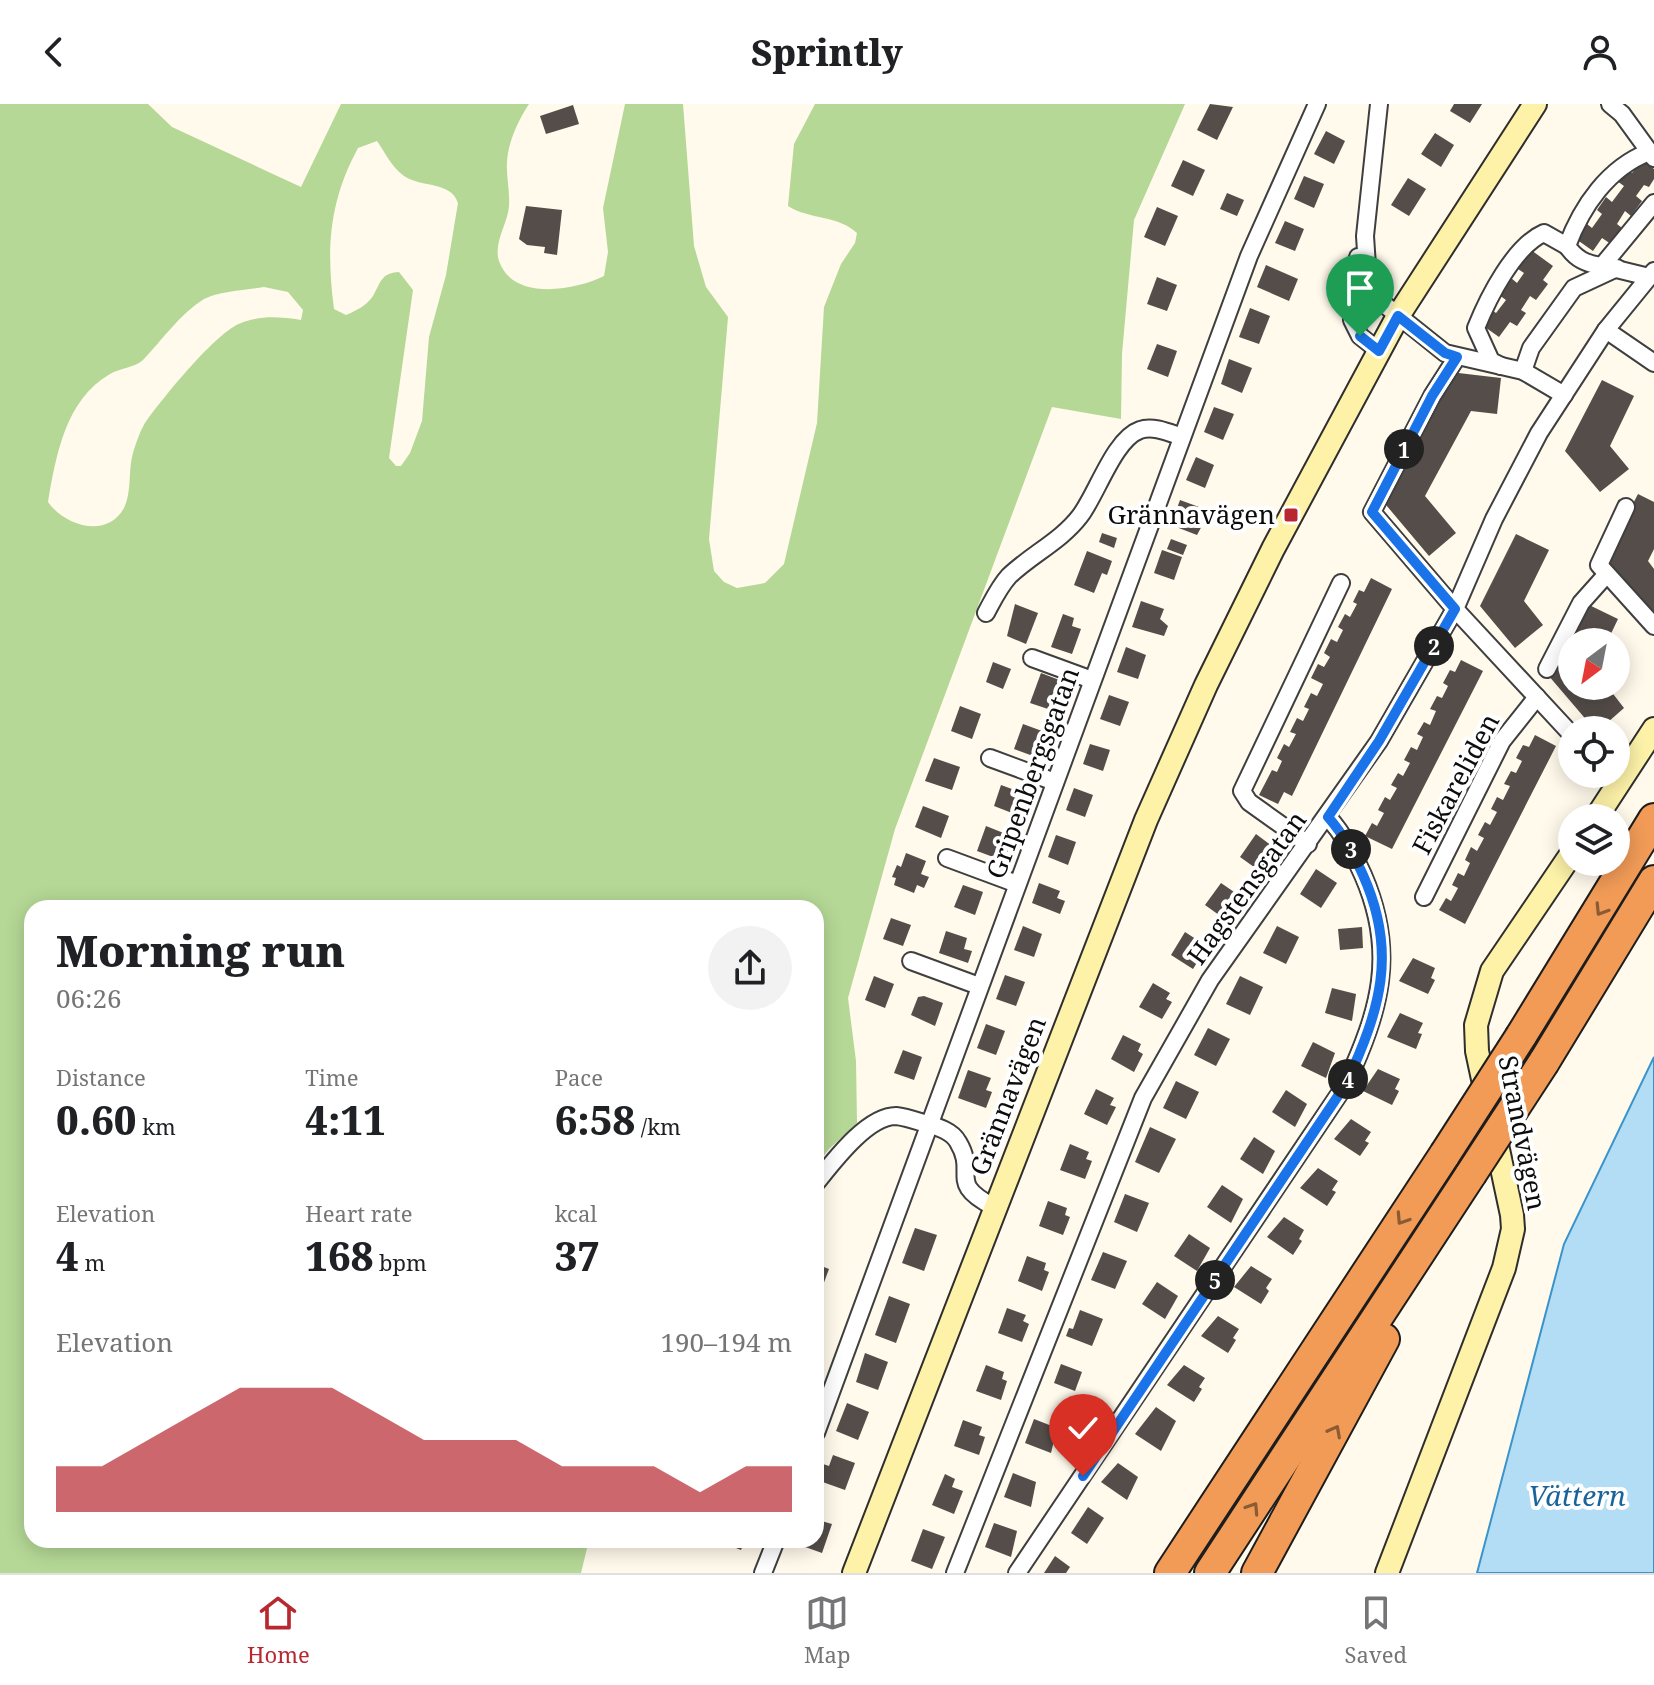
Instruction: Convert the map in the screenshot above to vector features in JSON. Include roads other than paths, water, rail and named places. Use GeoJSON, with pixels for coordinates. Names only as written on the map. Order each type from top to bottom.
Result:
{"type":"FeatureCollection","features":[{"type":"Feature","properties":{"kind":"highway"},"geometry":{"type":"LineString","coordinates":[[1170,1573],[1521,1036],[1654,819]]}},
{"type":"Feature","properties":{"kind":"highway"},"geometry":{"type":"LineString","coordinates":[[1210,1573],[1544,1062],[1654,881]]}},
{"type":"Feature","properties":{"kind":"highway"},"geometry":{"type":"LineString","coordinates":[[1257,1573],[1471,1174]]}},
{"type":"Feature","properties":{"kind":"highway"},"geometry":{"type":"LineString","coordinates":[[1155,1573],[1240,1465]]}},
{"type":"Feature","properties":{"kind":"main road","name":"Grännavägen"},"geometry":{"type":"LineString","coordinates":[[854,1573],[1146,820],[1206,685],[1273,549],[1398,316],[1535,104]]}},
{"type":"Feature","properties":{"kind":"main road"},"geometry":{"type":"LineString","coordinates":[[1630,759],[1654,729]]}},
{"type":"Feature","properties":{"kind":"main road","name":"Strandvägen"},"geometry":{"type":"LineString","coordinates":[[1387,1573],[1504,1268],[1513,1229],[1477,1051],[1476,1025],[1480,1005],[1502,955],[1558,873]]}},
{"type":"Feature","properties":{"kind":"street","name":"Gripenbergsgatan"},"geometry":{"type":"LineString","coordinates":[[824,1411],[1249,256],[1317,104]]}},
{"type":"Feature","properties":{"kind":"street"},"geometry":{"type":"LineString","coordinates":[[1379,104],[1365,236],[1368,281],[1375,297],[1445,353],[1523,371],[1564,395]]}},
{"type":"Feature","properties":{"kind":"street"},"geometry":{"type":"LineString","coordinates":[[1567,246],[1585,206],[1599,188],[1634,158],[1652,155],[1622,114],[1610,104]]}},
{"type":"Feature","properties":{"kind":"street"},"geometry":{"type":"LineString","coordinates":[[1523,371],[1531,348],[1574,288],[1610,267],[1654,203]]}},
{"type":"Feature","properties":{"kind":"street"},"geometry":{"type":"LineString","coordinates":[[1502,367],[1491,361],[1476,328],[1500,279],[1533,238],[1544,233],[1567,246],[1574,256],[1589,265],[1652,274]]}},
{"type":"Feature","properties":{"kind":"street"},"geometry":{"type":"LineString","coordinates":[[1365,236],[1358,259],[1352,320],[1360,336],[1379,351]]}},
{"type":"Feature","properties":{"kind":"street","name":"Hagstensgatan"},"geometry":{"type":"LineString","coordinates":[[955,1573],[1143,1098],[1210,980],[1379,741],[1455,609],[1500,508],[1539,433],[1606,330],[1652,274]]}},
{"type":"Feature","properties":{"kind":"street"},"geometry":{"type":"LineString","coordinates":[[1606,330],[1654,363]]}},
{"type":"Feature","properties":{"kind":"street"},"geometry":{"type":"LineString","coordinates":[[1457,357],[1432,396],[1372,512],[1455,609],[1558,720]]}},
{"type":"Feature","properties":{"kind":"street"},"geometry":{"type":"LineString","coordinates":[[986,613],[998,589],[1010,575],[1068,530],[1082,513],[1127,439],[1139,430],[1150,428],[1182,437]]}},
{"type":"Feature","properties":{"kind":"street"},"geometry":{"type":"LineString","coordinates":[[1626,507],[1599,565],[1654,626]]}},
{"type":"Feature","properties":{"kind":"street"},"geometry":{"type":"LineString","coordinates":[[1547,669],[1581,603],[1606,575]]}},
{"type":"Feature","properties":{"kind":"street"},"geometry":{"type":"LineString","coordinates":[[1308,844],[1249,802],[1242,791],[1341,583]]}},
{"type":"Feature","properties":{"kind":"street"},"geometry":{"type":"LineString","coordinates":[[1032,658],[1092,680]]}},
{"type":"Feature","properties":{"kind":"street","name":"Fiskareliden"},"geometry":{"type":"LineString","coordinates":[[1424,897],[1502,741],[1537,697]]}},
{"type":"Feature","properties":{"kind":"street"},"geometry":{"type":"LineString","coordinates":[[990,758],[1055,782]]}},
{"type":"Feature","properties":{"kind":"street"},"geometry":{"type":"LineString","coordinates":[[1017,1573],[1346,1084],[1365,1043],[1383,970],[1383,936],[1372,895],[1345,836],[1328,817]]}},
{"type":"Feature","properties":{"kind":"street"},"geometry":{"type":"LineString","coordinates":[[947,858],[1017,884]]}},
{"type":"Feature","properties":{"kind":"street"},"geometry":{"type":"LineString","coordinates":[[911,961],[979,986]]}},
{"type":"Feature","properties":{"kind":"street"},"geometry":{"type":"LineString","coordinates":[[824,1174],[845,1149],[882,1119],[897,1116],[928,1125],[957,1139],[963,1153],[965,1184],[973,1196],[994,1207]]}},
{"type":"Feature","properties":{"kind":"street"},"geometry":{"type":"LineString","coordinates":[[763,1573],[773,1548]]}},
{"type":"Feature","properties":{"kind":"water","name":"Vättern"},"geometry":{"type":"Polygon","coordinates":[[[1654,1057],[1654,1573],[1477,1573],[1564,1244],[1654,1057]]]}},
{"type":"Feature","properties":{"kind":"place","name":"Grännavägen"},"geometry":{"type":"Point","coordinates":[1291,515]}}]}
